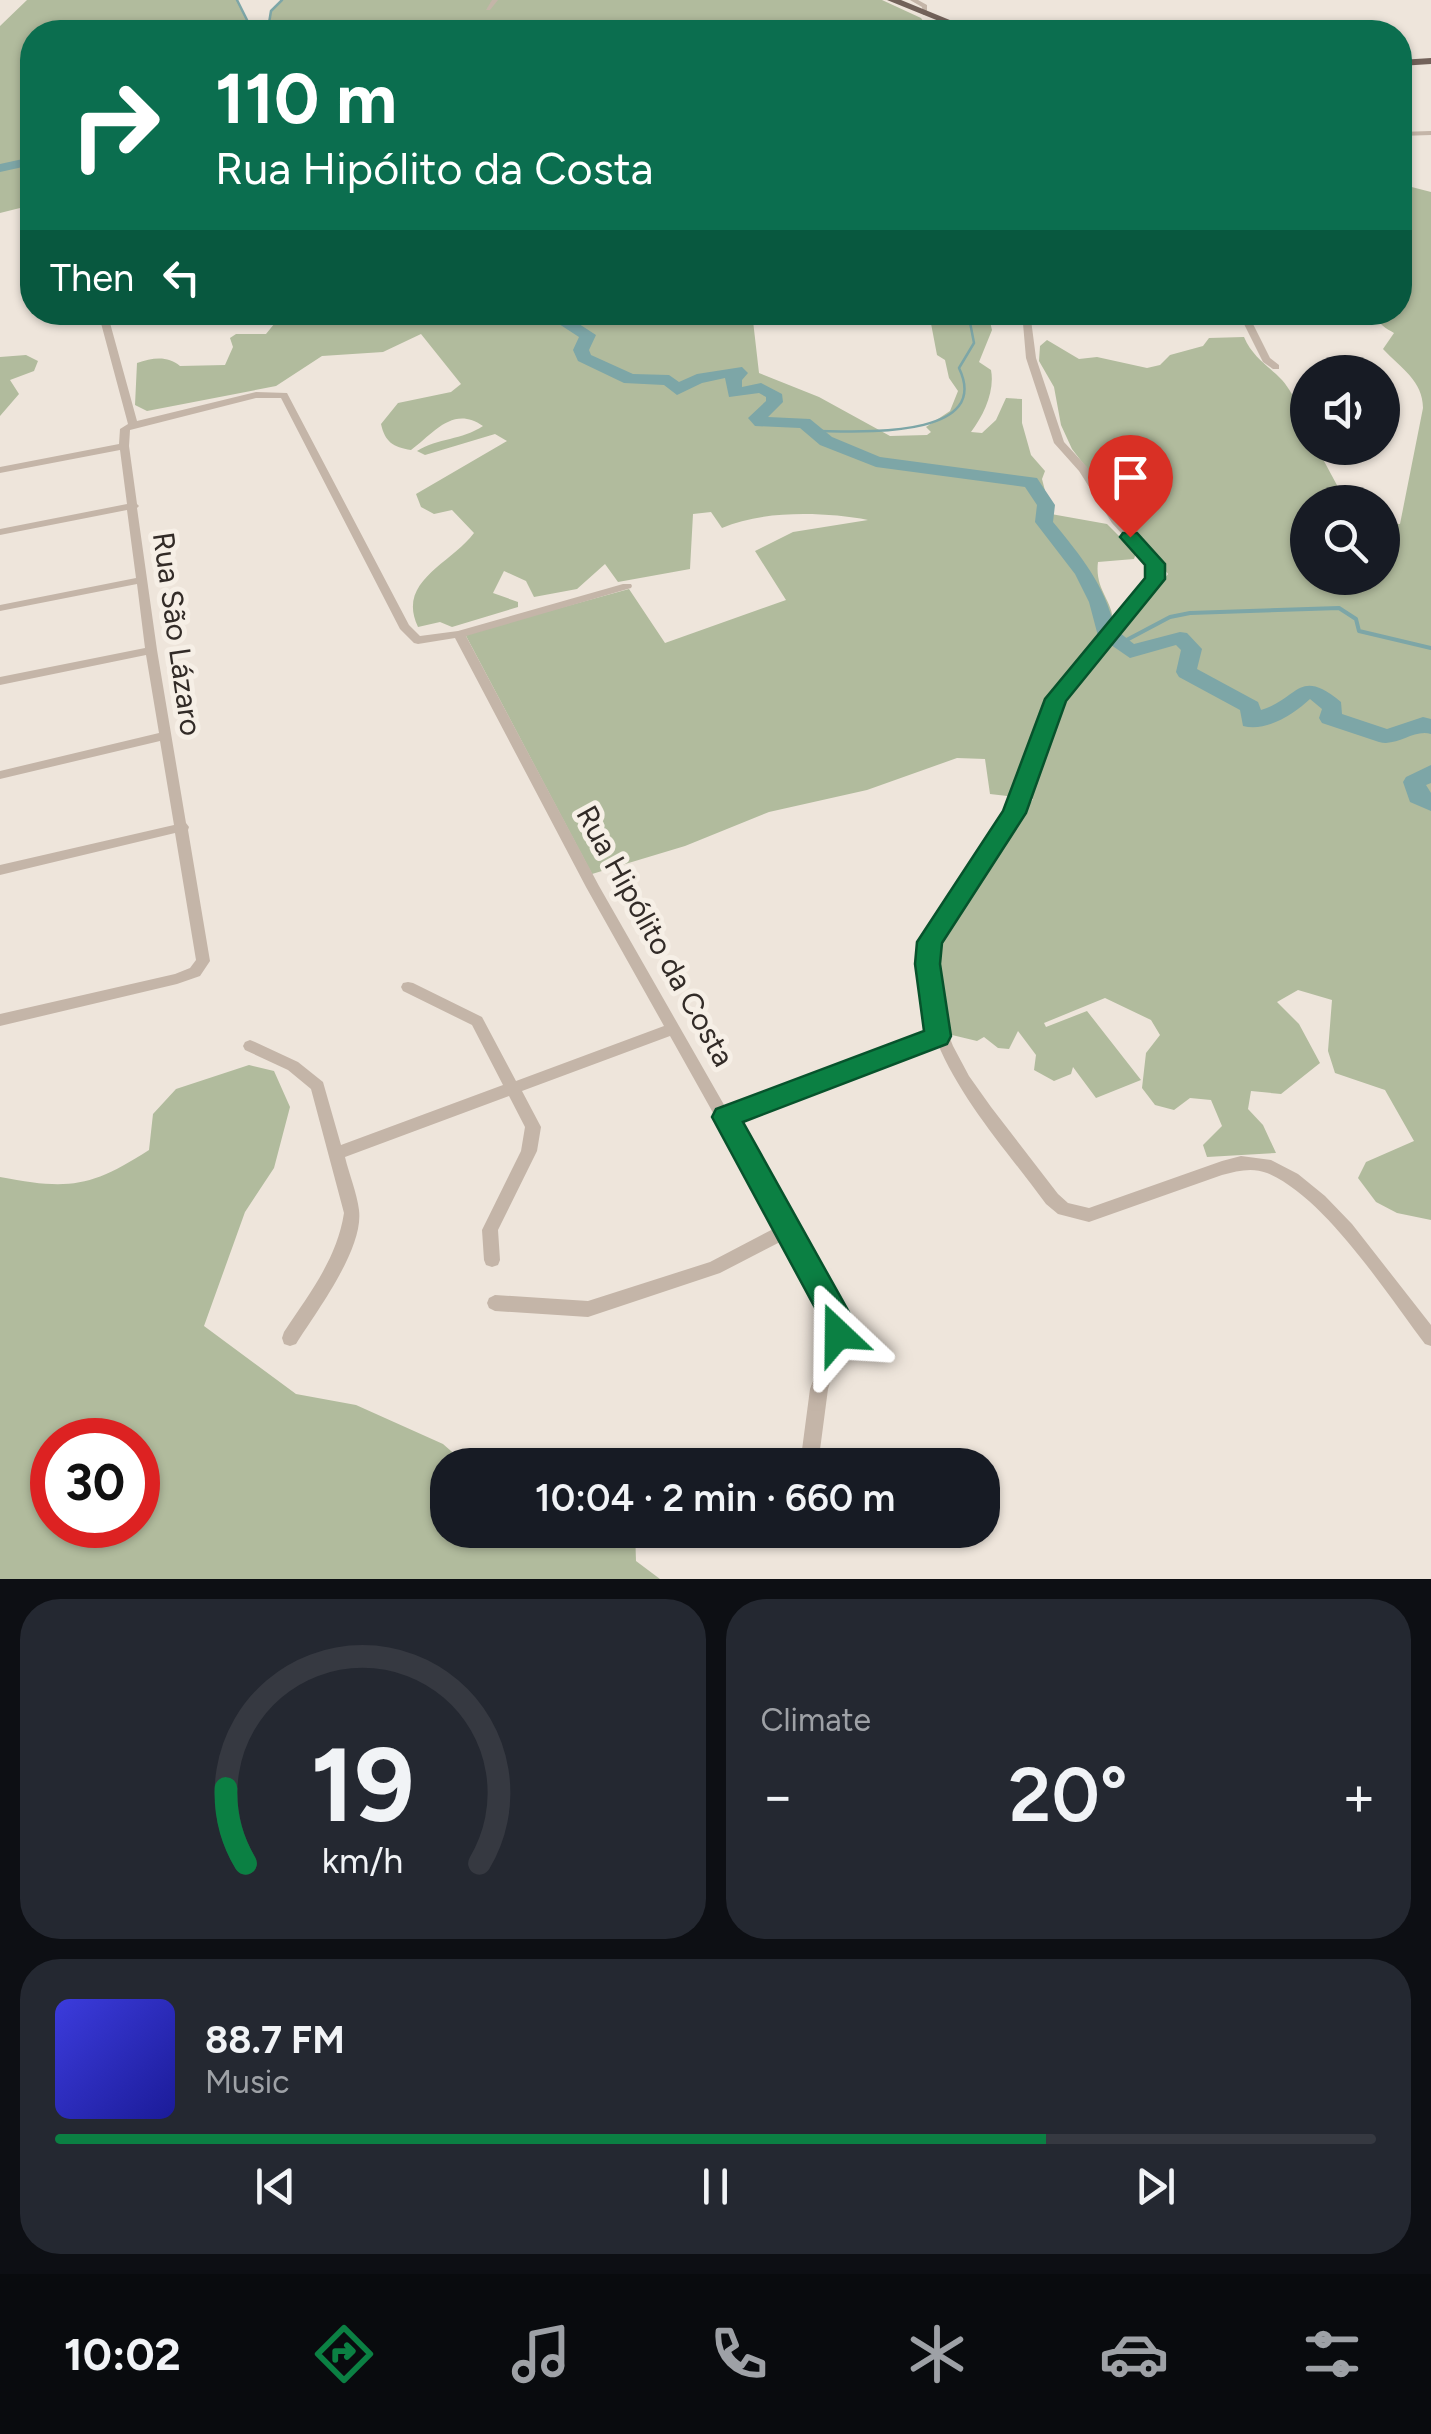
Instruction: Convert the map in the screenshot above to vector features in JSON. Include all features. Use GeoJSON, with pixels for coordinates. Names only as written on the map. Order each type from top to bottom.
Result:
{"type":"FeatureCollection","features":[{"type":"Feature","properties":{"kind":"main road"},"geometry":{"type":"LineString","coordinates":[[896,2],[932,20]]}},
{"type":"Feature","properties":{"kind":"main road"},"geometry":{"type":"LineString","coordinates":[[896,2],[926,20]]}},
{"type":"Feature","properties":{"kind":"street"},"geometry":{"type":"LineString","coordinates":[[488,9],[495,0]]}},
{"type":"Feature","properties":{"kind":"street"},"geometry":{"type":"LineString","coordinates":[[914,0],[925,6],[926,14]]}},
{"type":"Feature","properties":{"kind":"street"},"geometry":{"type":"LineString","coordinates":[[106,325],[133,424]]}},
{"type":"Feature","properties":{"kind":"street"},"geometry":{"type":"LineString","coordinates":[[1027,325],[1031,358],[1056,436],[1083,468],[1116,521],[1155,564],[1155,579],[1056,699],[1014,813],[930,942],[928,964],[938,1036],[1052,1200],[1064,1209],[1089,1215],[1243,1163],[1273,1166],[1301,1182],[1327,1208],[1431,1338]]}},
{"type":"Feature","properties":{"kind":"street"},"geometry":{"type":"LineString","coordinates":[[1248,325],[1266,360],[1276,367]]}},
{"type":"Feature","properties":{"kind":"street"},"geometry":{"type":"LineString","coordinates":[[0,470],[124,446],[125,429],[133,424],[267,393],[284,395],[404,626],[418,640],[459,634],[626,586]]}},
{"type":"Feature","properties":{"kind":"street","name":"Rua São Lázaro"},"geometry":{"type":"LineString","coordinates":[[0,1020],[176,979],[199,968],[203,956],[165,736],[124,446]]}},
{"type":"Feature","properties":{"kind":"street"},"geometry":{"type":"LineString","coordinates":[[0,532],[134,506]]}},
{"type":"Feature","properties":{"kind":"street"},"geometry":{"type":"LineString","coordinates":[[0,608],[143,580]]}},
{"type":"Feature","properties":{"kind":"street","name":"Rua Hipólito da Costa"},"geometry":{"type":"LineString","coordinates":[[459,634],[835,1314],[838,1334],[819,1389],[811,1448]]}},
{"type":"Feature","properties":{"kind":"street"},"geometry":{"type":"LineString","coordinates":[[0,681],[152,650]]}},
{"type":"Feature","properties":{"kind":"street"},"geometry":{"type":"LineString","coordinates":[[0,774],[165,736]]}},
{"type":"Feature","properties":{"kind":"street"},"geometry":{"type":"LineString","coordinates":[[0,870],[183,827]]}},
{"type":"Feature","properties":{"kind":"street"},"geometry":{"type":"LineString","coordinates":[[408,987],[477,1020],[534,1135],[494,1221],[488,1241],[492,1260]]}},
{"type":"Feature","properties":{"kind":"street"},"geometry":{"type":"LineString","coordinates":[[338,1153],[674,1028]]}},
{"type":"Feature","properties":{"kind":"street"},"geometry":{"type":"LineString","coordinates":[[726,1117],[938,1036]]}},
{"type":"Feature","properties":{"kind":"street"},"geometry":{"type":"LineString","coordinates":[[250,1046],[293,1066],[318,1086],[352,1214],[351,1228],[334,1267],[290,1338]]}},
{"type":"Feature","properties":{"kind":"street"},"geometry":{"type":"LineString","coordinates":[[494,1302],[588,1309],[714,1268],[786,1231]]}},
{"type":"Feature","properties":{"kind":"green space"},"geometry":{"type":"Polygon","coordinates":[[[27,0],[237,0],[248,20],[20,20],[20,208],[0,213],[0,26],[27,0]]]}},
{"type":"Feature","properties":{"kind":"green space"},"geometry":{"type":"Polygon","coordinates":[[[282,0],[882,0],[921,18],[270,20],[271,11],[282,0]]]}},
{"type":"Feature","properties":{"kind":"green space"},"geometry":{"type":"Polygon","coordinates":[[[1412,187],[1431,192],[1431,1220],[1397,1213],[1376,1202],[1358,1178],[1366,1162],[1414,1141],[1385,1090],[1335,1073],[1328,1051],[1332,1000],[1298,990],[1277,1002],[1299,1024],[1320,1063],[1281,1094],[1251,1091],[1248,1109],[1263,1125],[1276,1153],[1207,1157],[1203,1145],[1222,1126],[1211,1100],[1190,1098],[1174,1110],[1155,1105],[1142,1088],[1146,1053],[1160,1035],[1151,1020],[1105,998],[1044,1023],[1046,1027],[1087,1011],[1141,1080],[1096,1098],[1073,1067],[1071,1074],[1054,1081],[1034,1070],[1036,1055],[1018,1031],[1009,1049],[998,1048],[984,1037],[977,1041],[952,1035],[944,1023],[935,954],[1033,799],[990,794],[985,759],[957,758],[867,790],[769,812],[685,846],[592,874],[465,634],[629,589],[665,643],[786,600],[755,551],[793,532],[868,520],[794,514],[756,518],[722,528],[711,512],[693,514],[690,569],[618,582],[605,564],[577,589],[534,597],[526,581],[504,571],[493,593],[518,602],[518,607],[452,627],[440,622],[418,627],[413,611],[420,585],[474,533],[452,510],[434,514],[421,507],[416,494],[507,441],[495,434],[425,455],[417,451],[483,426],[462,418],[436,429],[411,450],[388,439],[381,424],[398,403],[451,392],[461,384],[421,334],[383,352],[322,356],[276,386],[147,411],[135,405],[137,363],[159,358],[180,366],[225,365],[233,347],[230,338],[236,334],[266,334],[273,325],[753,325],[759,373],[819,397],[890,436],[927,435],[931,432],[926,427],[950,411],[958,391],[949,378],[945,360],[937,355],[931,325],[991,325],[979,362],[991,370],[990,394],[971,432],[982,433],[996,420],[1006,398],[1022,399],[1022,423],[1031,455],[1045,471],[1042,479],[1051,514],[1107,524],[1136,553],[1134,559],[1098,562],[1099,581],[1113,619],[1112,627],[1102,634],[1111,647],[1168,574],[1072,449],[1061,425],[1054,387],[1039,361],[1040,346],[1047,340],[1079,359],[1097,357],[1147,368],[1160,365],[1170,355],[1203,346],[1209,338],[1244,337],[1290,392],[1290,465],[1326,465],[1337,485],[1290,485],[1290,595],[1400,595],[1400,524],[1423,408],[1415,382],[1400,365],[1400,355],[1389,355],[1383,349],[1394,333],[1382,325],[1412,325],[1412,187]]]}},
{"type":"Feature","properties":{"kind":"green space"},"geometry":{"type":"Polygon","coordinates":[[[26,355],[38,361],[34,371],[10,380],[19,394],[0,416],[0,357],[26,355]]]}},
{"type":"Feature","properties":{"kind":"green space"},"geometry":{"type":"Polygon","coordinates":[[[249,1065],[274,1071],[290,1107],[274,1168],[245,1212],[204,1326],[296,1394],[356,1405],[448,1448],[430,1448],[430,1548],[636,1548],[636,1561],[660,1579],[0,1579],[0,1177],[44,1184],[94,1179],[149,1150],[153,1114],[176,1089],[249,1065]]]}},
{"type":"Feature","properties":{"kind":"waterway"},"geometry":{"type":"LineString","coordinates":[[237,0],[247,20]]}},
{"type":"Feature","properties":{"kind":"waterway"},"geometry":{"type":"LineString","coordinates":[[270,20],[271,11],[282,0]]}},
{"type":"Feature","properties":{"kind":"waterway"},"geometry":{"type":"LineString","coordinates":[[0,168],[20,164]]}},
{"type":"Feature","properties":{"kind":"waterway"},"geometry":{"type":"LineString","coordinates":[[569,325],[588,335],[581,350],[584,358],[630,379],[669,380],[677,390],[697,379],[736,371],[740,373],[733,379],[735,393],[761,388],[774,394],[775,402],[757,418],[761,422],[804,423],[826,441],[876,462],[1031,482],[1046,505],[1044,522],[1084,573],[1099,602],[1105,632],[1130,651],[1180,638],[1192,649],[1186,672],[1250,707],[1251,721],[1286,710],[1306,691],[1315,692],[1333,707],[1330,718],[1387,737],[1423,724],[1431,727]]}},
{"type":"Feature","properties":{"kind":"waterway"},"geometry":{"type":"LineString","coordinates":[[817,431],[914,427],[939,420],[956,409],[964,392],[959,368],[974,343],[971,325]]}},
{"type":"Feature","properties":{"kind":"waterway"},"geometry":{"type":"LineString","coordinates":[[1119,644],[1170,617],[1190,613],[1339,608],[1356,619],[1359,631],[1431,648]]}},
{"type":"Feature","properties":{"kind":"waterway"},"geometry":{"type":"LineString","coordinates":[[1431,773],[1414,782],[1418,796],[1431,803]]}},
{"type":"Feature","properties":{"kind":"route"},"geometry":{"type":"LineString","coordinates":[[838,1334],[835,1314],[726,1117],[938,1036],[927,954],[930,942],[1014,813],[1056,699],[1155,579],[1155,564],[1130,537]]}}]}
